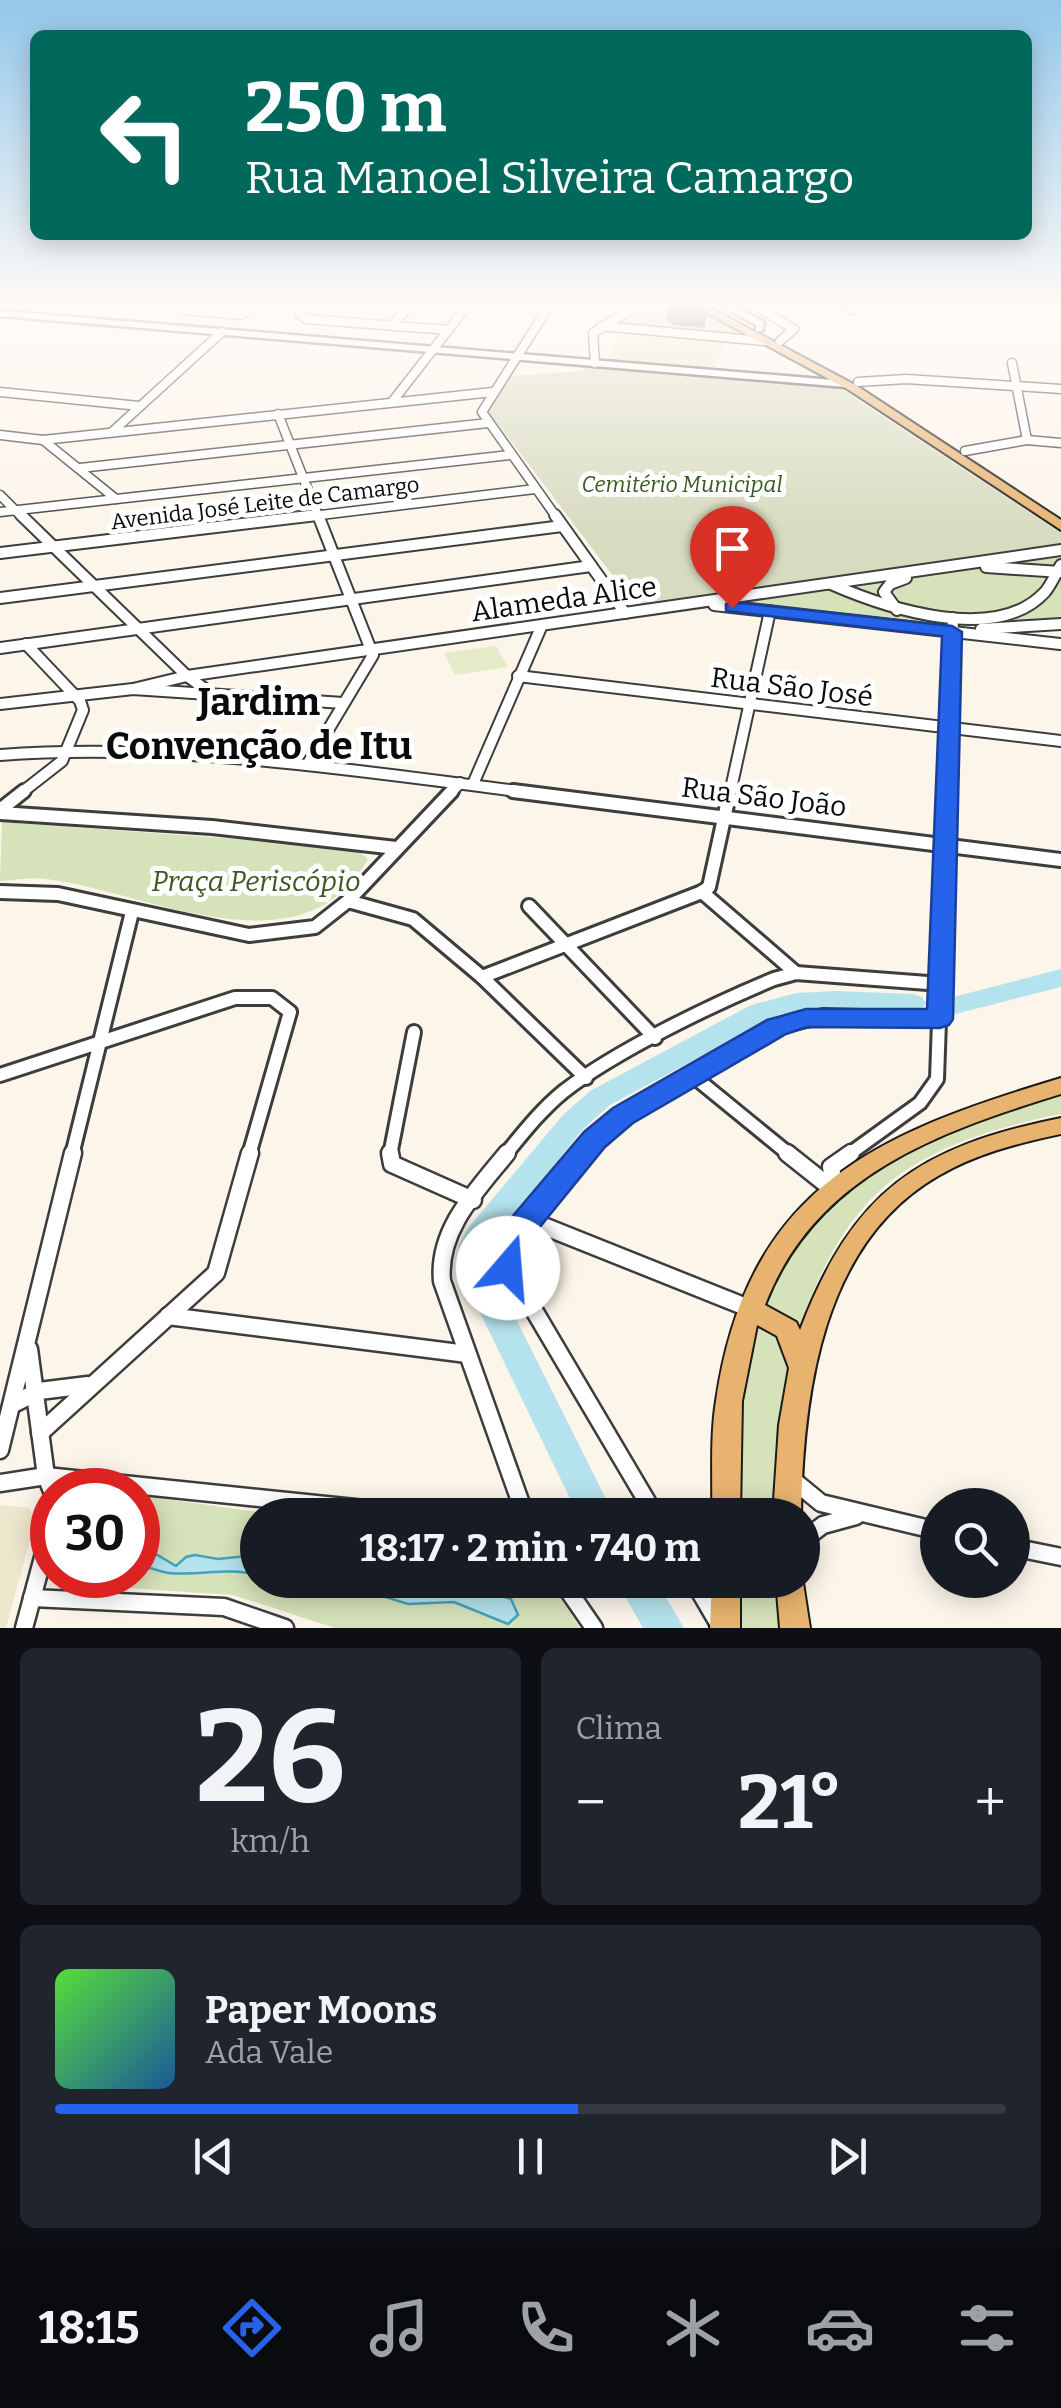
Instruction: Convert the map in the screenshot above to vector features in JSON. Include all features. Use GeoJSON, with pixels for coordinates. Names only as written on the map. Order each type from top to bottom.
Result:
{"type":"FeatureCollection","features":[{"type":"Feature","properties":{"kind":"main road"},"geometry":{"type":"LineString","coordinates":[[846,382],[1061,526]]}},
{"type":"Feature","properties":{"kind":"main road"},"geometry":{"type":"LineString","coordinates":[[847,382],[879,396],[1061,514]]}},
{"type":"Feature","properties":{"kind":"main road"},"geometry":{"type":"LineString","coordinates":[[727,1498],[730,1399],[751,1310],[784,1241],[832,1186],[906,1139],[976,1110],[1061,1086]]}},
{"type":"Feature","properties":{"kind":"main road"},"geometry":{"type":"LineString","coordinates":[[787,1498],[801,1365],[831,1284],[858,1240],[887,1202],[912,1182],[962,1155],[1018,1135],[1061,1126]]}},
{"type":"Feature","properties":{"kind":"main road"},"geometry":{"type":"LineString","coordinates":[[751,1310],[786,1328],[801,1365]]}},
{"type":"Feature","properties":{"kind":"main road"},"geometry":{"type":"LineString","coordinates":[[723,1628],[725,1598]]}},
{"type":"Feature","properties":{"kind":"main road"},"geometry":{"type":"LineString","coordinates":[[792,1598],[795,1628]]}},
{"type":"Feature","properties":{"kind":"street"},"geometry":{"type":"LineString","coordinates":[[112,432],[166,382]]}},
{"type":"Feature","properties":{"kind":"street"},"geometry":{"type":"LineString","coordinates":[[392,402],[408,382]]}},
{"type":"Feature","properties":{"kind":"street"},"geometry":{"type":"LineString","coordinates":[[499,382],[482,412],[488,424],[625,614]]}},
{"type":"Feature","properties":{"kind":"street"},"geometry":{"type":"LineString","coordinates":[[953,382],[1061,389]]}},
{"type":"Feature","properties":{"kind":"street"},"geometry":{"type":"LineString","coordinates":[[1015,382],[1027,440]]}},
{"type":"Feature","properties":{"kind":"street"},"geometry":{"type":"LineString","coordinates":[[0,392],[139,406]]}},
{"type":"Feature","properties":{"kind":"street"},"geometry":{"type":"LineString","coordinates":[[0,435],[43,440],[493,392]]}},
{"type":"Feature","properties":{"kind":"street"},"geometry":{"type":"LineString","coordinates":[[278,414],[372,654],[307,765]]}},
{"type":"Feature","properties":{"kind":"street"},"geometry":{"type":"LineString","coordinates":[[80,468],[488,424]]}},
{"type":"Feature","properties":{"kind":"street"},"geometry":{"type":"LineString","coordinates":[[43,440],[116,499]]}},
{"type":"Feature","properties":{"kind":"street"},"geometry":{"type":"LineString","coordinates":[[965,451],[1027,440],[1061,443]]}},
{"type":"Feature","properties":{"kind":"street"},"geometry":{"type":"LineString","coordinates":[[0,512],[510,454]]}},
{"type":"Feature","properties":{"kind":"street","name":"Avenida José Leite de Camargo"},"geometry":{"type":"LineString","coordinates":[[0,553],[535,489]]}},
{"type":"Feature","properties":{"kind":"street"},"geometry":{"type":"LineString","coordinates":[[0,495],[187,676],[212,694]]}},
{"type":"Feature","properties":{"kind":"street"},"geometry":{"type":"LineString","coordinates":[[0,598],[562,526]]}},
{"type":"Feature","properties":{"kind":"street"},"geometry":{"type":"LineString","coordinates":[[868,578],[906,578],[985,567],[1057,550]]}},
{"type":"Feature","properties":{"kind":"street","name":"Alameda Alice"},"geometry":{"type":"LineString","coordinates":[[134,689],[187,676],[371,648],[1057,550]]}},
{"type":"Feature","properties":{"kind":"street"},"geometry":{"type":"LineString","coordinates":[[0,648],[591,566]]}},
{"type":"Feature","properties":{"kind":"street"},"geometry":{"type":"LineString","coordinates":[[985,567],[1023,568],[1057,576]]}},
{"type":"Feature","properties":{"kind":"street"},"geometry":{"type":"LineString","coordinates":[[1023,568],[1038,576],[1057,576]]}},
{"type":"Feature","properties":{"kind":"street"},"geometry":{"type":"LineString","coordinates":[[695,604],[952,625],[1016,608],[1057,576]]}},
{"type":"Feature","properties":{"kind":"street"},"geometry":{"type":"LineString","coordinates":[[900,613],[884,592],[890,584],[906,578]]}},
{"type":"Feature","properties":{"kind":"street"},"geometry":{"type":"LineString","coordinates":[[831,584],[900,613],[967,632],[1060,644]]}},
{"type":"Feature","properties":{"kind":"street"},"geometry":{"type":"LineString","coordinates":[[482,976],[708,887],[770,611]]}},
{"type":"Feature","properties":{"kind":"street"},"geometry":{"type":"LineString","coordinates":[[967,632],[1061,624]]}},
{"type":"Feature","properties":{"kind":"street"},"geometry":{"type":"LineString","coordinates":[[2,897],[58,894],[249,935],[284,934],[315,926],[333,916],[396,848],[466,784],[542,625]]}},
{"type":"Feature","properties":{"kind":"street"},"geometry":{"type":"LineString","coordinates":[[832,1186],[832,1167],[920,1103],[935,1086],[948,846],[952,625]]}},
{"type":"Feature","properties":{"kind":"street"},"geometry":{"type":"LineString","coordinates":[[26,644],[74,694],[83,710]]}},
{"type":"Feature","properties":{"kind":"street"},"geometry":{"type":"LineString","coordinates":[[187,676],[199,693]]}},
{"type":"Feature","properties":{"kind":"street","name":"Rua São José"},"geometry":{"type":"LineString","coordinates":[[518,676],[1061,741]]}},
{"type":"Feature","properties":{"kind":"street"},"geometry":{"type":"LineString","coordinates":[[0,704],[134,689],[342,703]]}},
{"type":"Feature","properties":{"kind":"street"},"geometry":{"type":"LineString","coordinates":[[0,811],[44,776],[68,750],[83,710],[104,691]]}},
{"type":"Feature","properties":{"kind":"street","name":"Rua São João"},"geometry":{"type":"LineString","coordinates":[[0,755],[68,750],[307,765],[1061,860]]}},
{"type":"Feature","properties":{"kind":"street"},"geometry":{"type":"LineString","coordinates":[[0,811],[212,827],[396,848]]}},
{"type":"Feature","properties":{"kind":"street"},"geometry":{"type":"LineString","coordinates":[[702,892],[796,973]]}},
{"type":"Feature","properties":{"kind":"street"},"geometry":{"type":"LineString","coordinates":[[348,901],[414,920],[482,976],[586,1078]]}},
{"type":"Feature","properties":{"kind":"street"},"geometry":{"type":"LineString","coordinates":[[530,906],[655,1038]]}},
{"type":"Feature","properties":{"kind":"street"},"geometry":{"type":"LineString","coordinates":[[0,1450],[132,912]]}},
{"type":"Feature","properties":{"kind":"street"},"geometry":{"type":"LineString","coordinates":[[518,1498],[442,1281],[440,1257],[444,1240],[542,1111],[586,1078],[655,1038],[773,979],[796,973],[942,984]]}},
{"type":"Feature","properties":{"kind":"street"},"geometry":{"type":"LineString","coordinates":[[0,1076],[235,998],[272,998],[290,1012],[216,1273],[40,1433]]}},
{"type":"Feature","properties":{"kind":"street"},"geometry":{"type":"LineString","coordinates":[[644,1498],[508,1268],[506,1246],[610,1125],[777,1027],[806,1018],[940,1019]]}},
{"type":"Feature","properties":{"kind":"street"},"geometry":{"type":"LineString","coordinates":[[414,1032],[390,1154],[392,1164],[472,1200]]}},
{"type":"Feature","properties":{"kind":"street"},"geometry":{"type":"LineString","coordinates":[[692,1076],[832,1186]]}},
{"type":"Feature","properties":{"kind":"street"},"geometry":{"type":"LineString","coordinates":[[526,1220],[751,1310]]}},
{"type":"Feature","properties":{"kind":"street"},"geometry":{"type":"LineString","coordinates":[[168,1316],[467,1354]]}},
{"type":"Feature","properties":{"kind":"street"},"geometry":{"type":"LineString","coordinates":[[28,1340],[46,1468]]}},
{"type":"Feature","properties":{"kind":"street"},"geometry":{"type":"LineString","coordinates":[[10,1406],[34,1389],[57,1392],[92,1383]]}},
{"type":"Feature","properties":{"kind":"street"},"geometry":{"type":"LineString","coordinates":[[787,1472],[812,1499],[860,1515],[920,1527]]}},
{"type":"Feature","properties":{"kind":"street"},"geometry":{"type":"LineString","coordinates":[[0,1483],[30,1484]]}},
{"type":"Feature","properties":{"kind":"street"},"geometry":{"type":"LineString","coordinates":[[160,1493],[240,1500]]}},
{"type":"Feature","properties":{"kind":"street"},"geometry":{"type":"LineString","coordinates":[[820,1526],[860,1515]]}},
{"type":"Feature","properties":{"kind":"street"},"geometry":{"type":"LineString","coordinates":[[1030,1551],[1061,1557]]}},
{"type":"Feature","properties":{"kind":"street"},"geometry":{"type":"LineString","coordinates":[[24,1628],[32,1598],[224,1607],[285,1628]]}},
{"type":"Feature","properties":{"kind":"street"},"geometry":{"type":"LineString","coordinates":[[573,1598],[594,1628]]}},
{"type":"Feature","properties":{"kind":"street"},"geometry":{"type":"LineString","coordinates":[[704,1598],[723,1628]]}},
{"type":"Feature","properties":{"kind":"shaded area"},"geometry":{"type":"Polygon","coordinates":[[[0,1505],[29,1508],[30,1539],[6,1628],[0,1628],[0,1505]]]}},
{"type":"Feature","properties":{"kind":"green space","name":"Cemitério Municipal"},"geometry":{"type":"Polygon","coordinates":[[[506,382],[781,382],[838,387],[1061,533],[1061,543],[635,605],[489,412],[506,382]]]}},
{"type":"Feature","properties":{"kind":"green space"},"geometry":{"type":"Polygon","coordinates":[[[1061,553],[1061,620],[939,626],[743,603],[1061,553]]]}},
{"type":"Feature","properties":{"kind":"green space"},"geometry":{"type":"Polygon","coordinates":[[[496,646],[508,667],[455,675],[444,653],[496,646]]]}},
{"type":"Feature","properties":{"kind":"green space","name":"Praça Periscópio"},"geometry":{"type":"Polygon","coordinates":[[[2,822],[316,845],[358,851],[368,859],[339,894],[304,914],[263,920],[220,918],[46,879],[0,881],[2,822]]]}},
{"type":"Feature","properties":{"kind":"green space"},"geometry":{"type":"Polygon","coordinates":[[[1061,1094],[1061,1114],[992,1131],[947,1148],[886,1185],[857,1215],[833,1251],[797,1337],[777,1430],[774,1498],[733,1498],[734,1425],[743,1379],[760,1317],[785,1265],[816,1222],[854,1186],[898,1156],[1002,1111],[1061,1094]]]}},
{"type":"Feature","properties":{"kind":"green space"},"geometry":{"type":"Polygon","coordinates":[[[160,1498],[240,1510],[240,1597],[160,1590],[160,1498]]]}},
{"type":"Feature","properties":{"kind":"green space"},"geometry":{"type":"Polygon","coordinates":[[[242,1598],[561,1598],[580,1628],[335,1628],[242,1598]]]}},
{"type":"Feature","properties":{"kind":"green space"},"geometry":{"type":"Polygon","coordinates":[[[734,1598],[779,1598],[781,1628],[735,1628],[734,1598]]]}},
{"type":"Feature","properties":{"kind":"water"},"geometry":{"type":"Polygon","coordinates":[[[195,1555],[218,1559],[240,1557],[240,1573],[160,1571],[160,1557],[176,1566],[195,1555]]]}},
{"type":"Feature","properties":{"kind":"water"},"geometry":{"type":"Polygon","coordinates":[[[389,1598],[508,1598],[518,1615],[508,1624],[454,1602],[408,1604],[389,1598]]]}},
{"type":"Feature","properties":{"kind":"waterway"},"geometry":{"type":"LineString","coordinates":[[951,1006],[1061,978]]}},
{"type":"Feature","properties":{"kind":"waterway"},"geometry":{"type":"LineString","coordinates":[[588,1498],[476,1271],[474,1245],[479,1237],[573,1122],[600,1098],[760,1011],[778,1005],[836,999],[913,1003]]}},
{"type":"Feature","properties":{"kind":"waterway"},"geometry":{"type":"LineString","coordinates":[[646,1598],[665,1628]]}},
{"type":"Feature","properties":{"kind":"district","name":"Jardim Convenção de Itu"},"geometry":{"type":"Point","coordinates":[259,724]}},
{"type":"Feature","properties":{"kind":"route"},"geometry":{"type":"LineString","coordinates":[[508,1268],[506,1246],[610,1125],[777,1027],[823,1016],[940,1019],[952,632],[732,608]]}}]}
